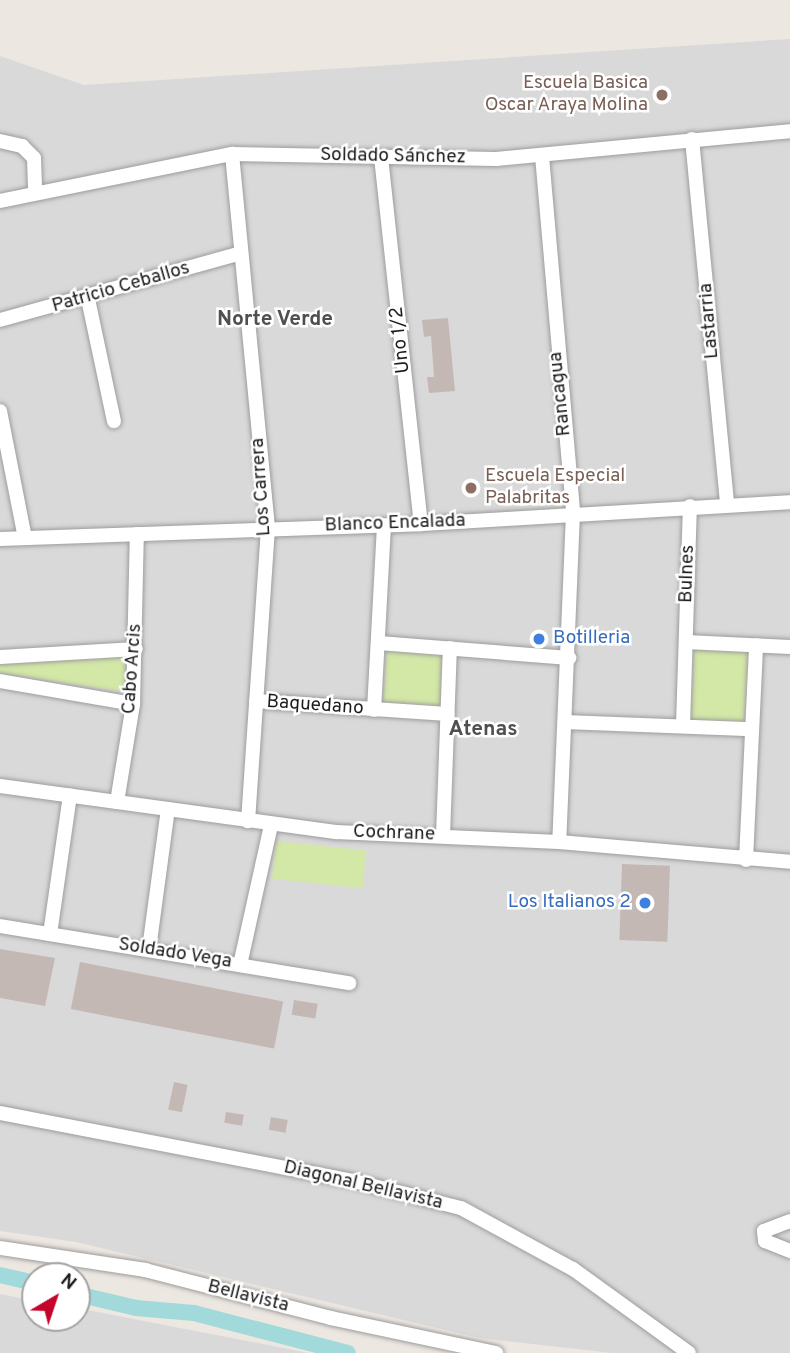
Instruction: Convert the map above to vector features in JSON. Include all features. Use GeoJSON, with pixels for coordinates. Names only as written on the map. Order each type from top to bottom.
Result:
{"type":"FeatureCollection","features":[{"type":"Feature","properties":{"kind":"street","name":"Soldado Sánchez"},"geometry":{"type":"LineString","coordinates":[[0,201],[232,154],[542,156],[790,131]]}},
{"type":"Feature","properties":{"kind":"street","name":"Lastarria"},"geometry":{"type":"LineString","coordinates":[[692,139],[727,503]]}},
{"type":"Feature","properties":{"kind":"street"},"geometry":{"type":"LineString","coordinates":[[0,141],[22,146],[34,158],[35,193]]}},
{"type":"Feature","properties":{"kind":"street","name":"Los Carrera"},"geometry":{"type":"LineString","coordinates":[[232,154],[268,528],[248,821]]}},
{"type":"Feature","properties":{"kind":"street","name":"Rancagua"},"geometry":{"type":"LineString","coordinates":[[542,156],[573,513],[569,658],[559,842]]}},
{"type":"Feature","properties":{"kind":"street","name":"Uno 1/2"},"geometry":{"type":"LineString","coordinates":[[381,157],[422,524]]}},
{"type":"Feature","properties":{"kind":"street","name":"Patricio Ceballos"},"geometry":{"type":"LineString","coordinates":[[0,320],[88,299],[241,253]]}},
{"type":"Feature","properties":{"kind":"street"},"geometry":{"type":"LineString","coordinates":[[88,299],[114,421]]}},
{"type":"Feature","properties":{"kind":"street"},"geometry":{"type":"LineString","coordinates":[[0,411],[25,538]]}},
{"type":"Feature","properties":{"kind":"street","name":"Blanco Encalada"},"geometry":{"type":"LineString","coordinates":[[0,539],[422,524],[727,503],[790,502]]}},
{"type":"Feature","properties":{"kind":"street","name":"Bulnes"},"geometry":{"type":"LineString","coordinates":[[683,726],[690,506]]}},
{"type":"Feature","properties":{"kind":"street","name":"Baquedano"},"geometry":{"type":"LineString","coordinates":[[374,710],[384,525]]}},
{"type":"Feature","properties":{"kind":"street","name":"Cabo Arcis"},"geometry":{"type":"LineString","coordinates":[[117,802],[133,704],[136,534]]}},
{"type":"Feature","properties":{"kind":"street"},"geometry":{"type":"LineString","coordinates":[[686,642],[790,647]]}},
{"type":"Feature","properties":{"kind":"street"},"geometry":{"type":"LineString","coordinates":[[379,643],[569,658]]}},
{"type":"Feature","properties":{"kind":"street"},"geometry":{"type":"LineString","coordinates":[[746,860],[756,645]]}},
{"type":"Feature","properties":{"kind":"street"},"geometry":{"type":"LineString","coordinates":[[0,657],[136,649]]}},
{"type":"Feature","properties":{"kind":"street"},"geometry":{"type":"LineString","coordinates":[[443,836],[450,649]]}},
{"type":"Feature","properties":{"kind":"street"},"geometry":{"type":"LineString","coordinates":[[0,681],[133,704]]}},
{"type":"Feature","properties":{"kind":"street","name":"Baquedano"},"geometry":{"type":"LineString","coordinates":[[256,701],[448,714]]}},
{"type":"Feature","properties":{"kind":"street"},"geometry":{"type":"LineString","coordinates":[[565,722],[751,729]]}},
{"type":"Feature","properties":{"kind":"street","name":"Cochrane"},"geometry":{"type":"LineString","coordinates":[[0,786],[271,825],[559,842],[790,862]]}},
{"type":"Feature","properties":{"kind":"street"},"geometry":{"type":"LineString","coordinates":[[50,934],[70,795]]}},
{"type":"Feature","properties":{"kind":"street"},"geometry":{"type":"LineString","coordinates":[[149,949],[168,809]]}},
{"type":"Feature","properties":{"kind":"street"},"geometry":{"type":"LineString","coordinates":[[240,965],[271,825]]}},
{"type":"Feature","properties":{"kind":"street","name":"Soldado Vega"},"geometry":{"type":"LineString","coordinates":[[0,926],[349,983]]}},
{"type":"Feature","properties":{"kind":"street","name":"Diagonal Bellavista"},"geometry":{"type":"LineString","coordinates":[[0,1113],[355,1181],[461,1208],[573,1269],[689,1353]]}},
{"type":"Feature","properties":{"kind":"street"},"geometry":{"type":"LineString","coordinates":[[790,1221],[765,1231],[765,1241],[790,1251]]}},
{"type":"Feature","properties":{"kind":"street","name":"Bellavista"},"geometry":{"type":"LineString","coordinates":[[0,1248],[145,1270],[331,1318],[496,1353]]}},
{"type":"Feature","properties":{"kind":"shaded area"},"geometry":{"type":"Polygon","coordinates":[[[790,39],[790,1353],[612,1353],[479,1338],[76,1242],[0,1231],[0,56],[84,85],[790,39]]]}},
{"type":"Feature","properties":{"kind":"shaded area"},"geometry":{"type":"Polygon","coordinates":[[[0,1294],[21,1298],[21,1332],[91,1332],[91,1311],[309,1353],[0,1353],[0,1294]]]}},
{"type":"Feature","properties":{"kind":"green space"},"geometry":{"type":"Polygon","coordinates":[[[695,647],[749,651],[744,726],[690,722],[695,647]]]}},
{"type":"Feature","properties":{"kind":"green space"},"geometry":{"type":"Polygon","coordinates":[[[387,650],[445,654],[441,711],[383,707],[387,650]]]}},
{"type":"Feature","properties":{"kind":"green space"},"geometry":{"type":"Polygon","coordinates":[[[126,657],[126,692],[0,673],[0,662],[126,657]]]}},
{"type":"Feature","properties":{"kind":"green space"},"geometry":{"type":"Polygon","coordinates":[[[276,841],[367,851],[363,888],[272,879],[276,841]]]}},
{"type":"Feature","properties":{"kind":"building"},"geometry":{"type":"Polygon","coordinates":[[[448,318],[455,391],[429,393],[427,377],[434,377],[431,336],[424,337],[422,320],[448,318]]]}},
{"type":"Feature","properties":{"kind":"building","name":"Los Italianos 2"},"geometry":{"type":"Polygon","coordinates":[[[622,864],[670,866],[667,942],[619,940],[622,864]]]}},
{"type":"Feature","properties":{"kind":"building"},"geometry":{"type":"Polygon","coordinates":[[[0,949],[55,958],[45,1006],[0,998],[0,949]]]}},
{"type":"Feature","properties":{"kind":"building"},"geometry":{"type":"Polygon","coordinates":[[[80,962],[283,1001],[274,1049],[71,1009],[80,962]]]}},
{"type":"Feature","properties":{"kind":"building"},"geometry":{"type":"Polygon","coordinates":[[[294,1000],[318,1004],[315,1019],[292,1015],[294,1000]]]}},
{"type":"Feature","properties":{"kind":"building"},"geometry":{"type":"Polygon","coordinates":[[[174,1082],[188,1085],[182,1112],[168,1109],[174,1082]]]}},
{"type":"Feature","properties":{"kind":"building"},"geometry":{"type":"Polygon","coordinates":[[[226,1112],[244,1115],[242,1126],[224,1123],[226,1112]]]}},
{"type":"Feature","properties":{"kind":"building"},"geometry":{"type":"Polygon","coordinates":[[[271,1117],[288,1120],[285,1133],[269,1130],[271,1117]]]}},
{"type":"Feature","properties":{"kind":"waterway"},"geometry":{"type":"LineString","coordinates":[[0,1275],[21,1280]]}},
{"type":"Feature","properties":{"kind":"waterway"},"geometry":{"type":"LineString","coordinates":[[91,1297],[136,1308],[194,1313],[348,1353]]}},
{"type":"Feature","properties":{"kind":"place","name":"Escuela Basica Oscar Araya Molina"},"geometry":{"type":"Point","coordinates":[662,95]}},
{"type":"Feature","properties":{"kind":"place","name":"Escuela Especial Palabritas"},"geometry":{"type":"Point","coordinates":[471,488]}},
{"type":"Feature","properties":{"kind":"place","name":"Botilleria"},"geometry":{"type":"Point","coordinates":[539,639]}},
{"type":"Feature","properties":{"kind":"place","name":"Los Italianos 2"},"geometry":{"type":"Point","coordinates":[645,903]}},
{"type":"Feature","properties":{"kind":"district","name":"Norte Verde"},"geometry":{"type":"Point","coordinates":[275,320]}},
{"type":"Feature","properties":{"kind":"district","name":"Atenas"},"geometry":{"type":"Point","coordinates":[483,730]}}]}
